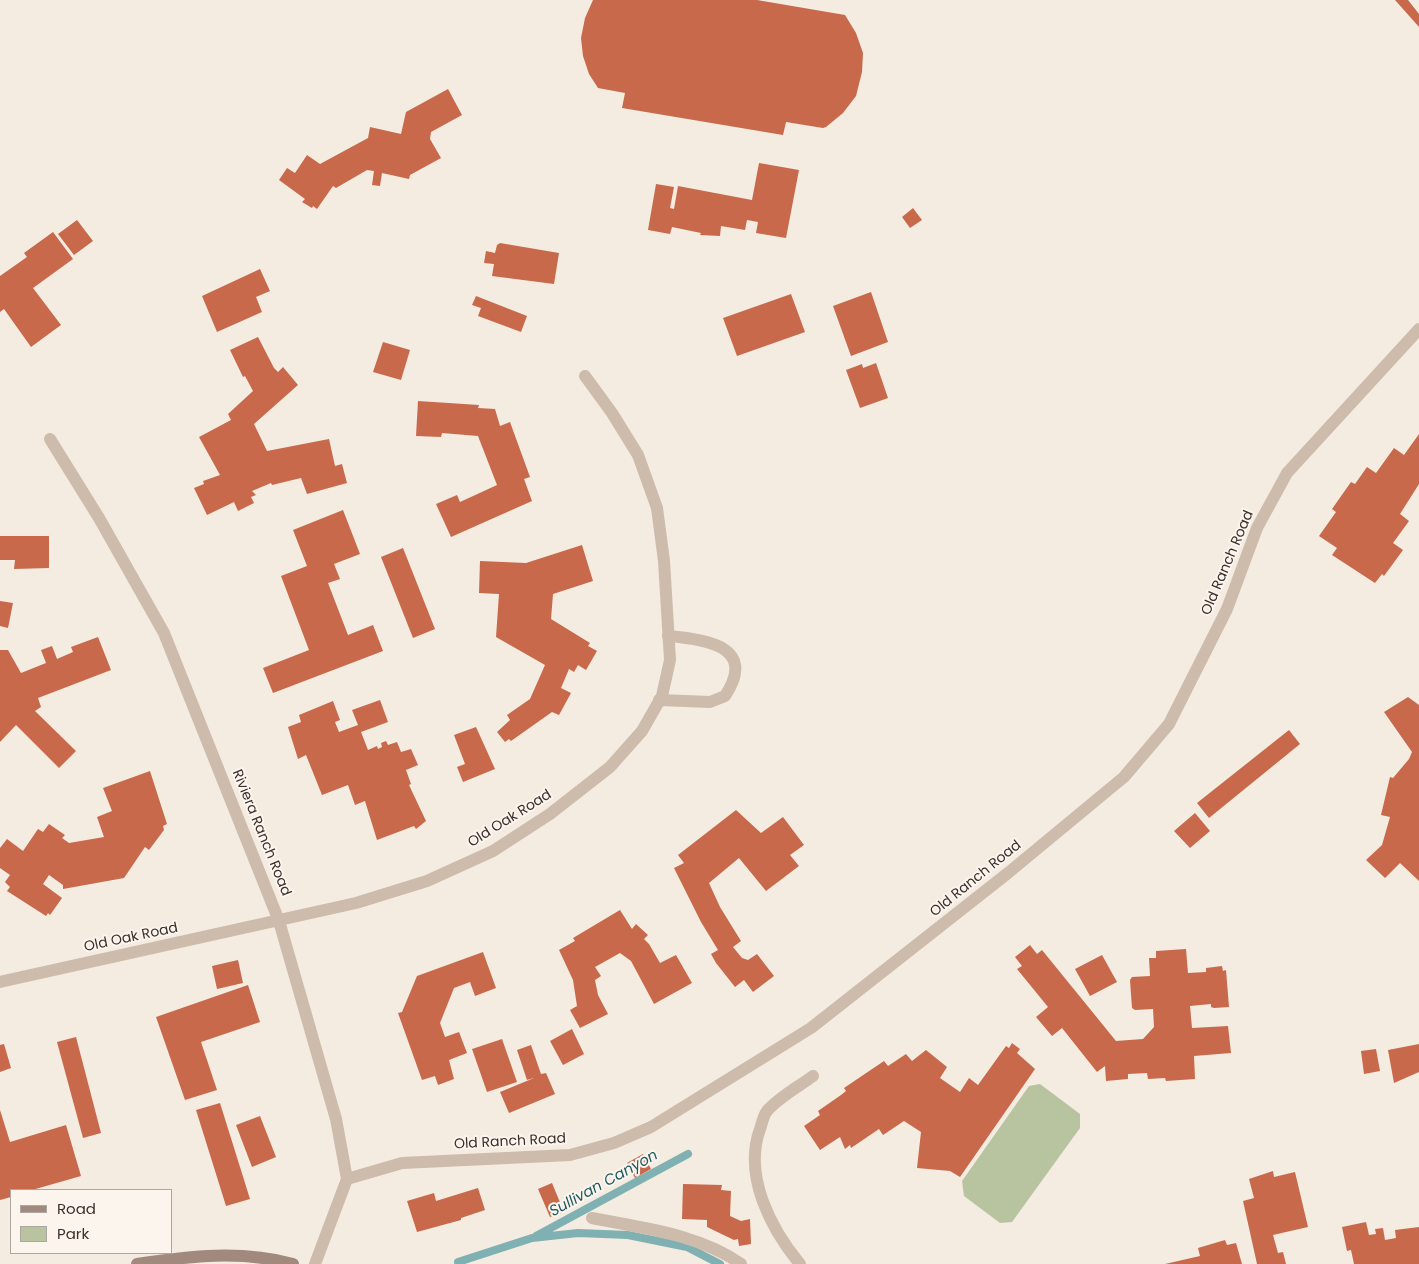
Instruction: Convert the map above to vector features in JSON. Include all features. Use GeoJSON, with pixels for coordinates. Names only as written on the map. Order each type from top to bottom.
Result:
{"type":"FeatureCollection","features":[{"type":"Feature","properties":{"kind":"main road"},"geometry":{"type":"LineString","coordinates":[[137,1264],[187,1256],[237,1254],[293,1264]]}},
{"type":"Feature","properties":{"kind":"street","name":"Old Ranch Road"},"geometry":{"type":"LineString","coordinates":[[347,1179],[402,1163],[570,1154],[614,1143],[652,1127],[811,1028],[1008,873],[1124,777],[1169,724],[1227,609],[1257,528],[1287,474],[1419,329]]}},
{"type":"Feature","properties":{"kind":"street","name":"Old Oak Road"},"geometry":{"type":"LineString","coordinates":[[0,982],[356,902],[427,881],[493,851],[550,814],[610,767],[642,731],[659,700],[670,660],[664,561],[657,508],[638,455],[612,413],[585,376]]}},
{"type":"Feature","properties":{"kind":"street","name":"Riviera Ranch Road"},"geometry":{"type":"LineString","coordinates":[[50,440],[99,518],[164,633],[279,920],[336,1119],[347,1179]]}},
{"type":"Feature","properties":{"kind":"street"},"geometry":{"type":"LineString","coordinates":[[659,700],[710,702],[725,696],[736,673],[734,662],[720,645],[699,638],[668,636]]}},
{"type":"Feature","properties":{"kind":"street"},"geometry":{"type":"LineString","coordinates":[[800,1264],[784,1244],[766,1209],[755,1171],[756,1140],[766,1112],[813,1076]]}},
{"type":"Feature","properties":{"kind":"street"},"geometry":{"type":"LineString","coordinates":[[315,1264],[347,1179]]}},
{"type":"Feature","properties":{"kind":"street"},"geometry":{"type":"LineString","coordinates":[[592,1218],[670,1233],[729,1256],[741,1264]]}},
{"type":"Feature","properties":{"kind":"green space"},"geometry":{"type":"Polygon","coordinates":[[[1040,1084],[1080,1114],[1080,1128],[1012,1222],[1000,1223],[964,1196],[962,1181],[1029,1086],[1040,1084]]]}},
{"type":"Feature","properties":{"kind":"building"},"geometry":{"type":"Polygon","coordinates":[[[593,0],[757,0],[845,15],[856,33],[863,53],[862,72],[856,96],[843,113],[826,127],[786,122],[783,135],[622,108],[625,93],[598,88],[589,74],[583,56],[581,38],[585,18],[593,0]]]}},
{"type":"Feature","properties":{"kind":"building"},"geometry":{"type":"Polygon","coordinates":[[[1395,0],[1408,0],[1419,14],[1419,27],[1395,0]]]}},
{"type":"Feature","properties":{"kind":"building"},"geometry":{"type":"Polygon","coordinates":[[[448,89],[462,115],[431,132],[430,139],[441,158],[410,175],[409,179],[382,173],[380,186],[372,185],[374,171],[367,170],[336,188],[333,186],[317,209],[302,202],[305,199],[279,180],[287,168],[295,173],[307,155],[320,164],[368,138],[370,127],[401,134],[406,112],[448,89]]]}},
{"type":"Feature","properties":{"kind":"building"},"geometry":{"type":"Polygon","coordinates":[[[759,163],[799,170],[786,238],[756,233],[758,222],[747,220],[745,230],[721,226],[720,236],[700,235],[701,233],[672,227],[670,234],[648,230],[656,184],[674,187],[670,208],[674,209],[678,186],[752,200],[759,163]]]}},
{"type":"Feature","properties":{"kind":"building"},"geometry":{"type":"Polygon","coordinates":[[[913,208],[922,220],[910,228],[902,217],[913,208]]]}},
{"type":"Feature","properties":{"kind":"building"},"geometry":{"type":"Polygon","coordinates":[[[77,220],[93,241],[74,255],[58,234],[77,220]]]}},
{"type":"Feature","properties":{"kind":"building"},"geometry":{"type":"Polygon","coordinates":[[[53,232],[73,259],[33,288],[61,325],[31,347],[4,309],[0,312],[0,276],[27,257],[24,253],[53,232]]]}},
{"type":"Feature","properties":{"kind":"building"},"geometry":{"type":"Polygon","coordinates":[[[500,243],[559,253],[554,284],[492,276],[494,264],[484,263],[486,251],[495,253],[497,245],[500,243]]]}},
{"type":"Feature","properties":{"kind":"building"},"geometry":{"type":"Polygon","coordinates":[[[260,269],[270,291],[256,297],[262,312],[217,332],[202,296],[260,269]]]}},
{"type":"Feature","properties":{"kind":"building"},"geometry":{"type":"Polygon","coordinates":[[[871,292],[888,342],[851,356],[833,306],[871,292]]]}},
{"type":"Feature","properties":{"kind":"building"},"geometry":{"type":"Polygon","coordinates":[[[791,294],[805,332],[737,356],[723,318],[791,294]]]}},
{"type":"Feature","properties":{"kind":"building"},"geometry":{"type":"Polygon","coordinates":[[[476,296],[527,316],[521,332],[478,316],[481,308],[472,305],[476,296]]]}},
{"type":"Feature","properties":{"kind":"building"},"geometry":{"type":"Polygon","coordinates":[[[258,337],[274,368],[278,372],[283,367],[298,385],[254,424],[267,451],[329,439],[335,466],[342,464],[347,483],[307,494],[301,478],[272,485],[271,483],[252,491],[256,495],[251,497],[254,503],[238,511],[234,502],[207,515],[194,488],[204,484],[203,481],[220,475],[199,437],[231,420],[228,414],[253,391],[245,376],[243,377],[230,350],[258,337]]]}},
{"type":"Feature","properties":{"kind":"building"},"geometry":{"type":"Polygon","coordinates":[[[383,342],[410,350],[401,380],[373,372],[383,342]]]}},
{"type":"Feature","properties":{"kind":"building"},"geometry":{"type":"Polygon","coordinates":[[[876,363],[888,398],[860,408],[846,370],[862,364],[863,368],[876,363]]]}},
{"type":"Feature","properties":{"kind":"building"},"geometry":{"type":"Polygon","coordinates":[[[418,401],[479,405],[478,408],[495,409],[500,426],[510,422],[530,477],[524,479],[532,501],[451,537],[436,504],[457,495],[460,502],[497,485],[478,436],[442,433],[441,437],[416,436],[418,401]]]}},
{"type":"Feature","properties":{"kind":"building"},"geometry":{"type":"Polygon","coordinates":[[[1419,434],[1419,484],[1400,514],[1409,521],[1393,543],[1403,550],[1384,576],[1382,574],[1375,583],[1332,555],[1337,548],[1319,536],[1336,512],[1332,509],[1351,482],[1355,484],[1367,467],[1376,473],[1394,448],[1404,455],[1419,434]]]}},
{"type":"Feature","properties":{"kind":"building"},"geometry":{"type":"Polygon","coordinates":[[[343,510],[360,554],[334,564],[340,579],[328,583],[348,635],[373,625],[383,651],[273,693],[263,668],[309,650],[281,576],[307,566],[293,530],[343,510]]]}},
{"type":"Feature","properties":{"kind":"building"},"geometry":{"type":"Polygon","coordinates":[[[0,536],[49,536],[49,568],[14,569],[15,560],[0,560],[0,536]]]}},
{"type":"Feature","properties":{"kind":"building"},"geometry":{"type":"Polygon","coordinates":[[[582,545],[593,581],[553,594],[551,619],[590,643],[588,646],[597,651],[586,670],[578,665],[574,672],[569,669],[561,688],[571,693],[559,715],[552,712],[511,741],[509,739],[505,742],[497,732],[510,720],[507,715],[530,699],[545,665],[496,637],[499,594],[479,593],[480,561],[526,563],[582,545]]]}},
{"type":"Feature","properties":{"kind":"building"},"geometry":{"type":"Polygon","coordinates":[[[403,548],[435,629],[413,638],[381,557],[403,548]]]}},
{"type":"Feature","properties":{"kind":"building"},"geometry":{"type":"Polygon","coordinates":[[[0,601],[13,603],[8,628],[0,626],[0,601]]]}},
{"type":"Feature","properties":{"kind":"building"},"geometry":{"type":"Polygon","coordinates":[[[98,637],[111,670],[38,698],[41,707],[35,711],[76,751],[59,768],[16,725],[0,742],[0,650],[8,650],[21,673],[46,663],[41,650],[52,646],[57,659],[73,652],[71,647],[98,637]]]}},
{"type":"Feature","properties":{"kind":"building"},"geometry":{"type":"Polygon","coordinates":[[[1408,697],[1419,705],[1419,881],[1400,863],[1385,878],[1366,860],[1382,845],[1390,817],[1381,815],[1390,777],[1393,778],[1409,759],[1412,752],[1384,712],[1408,697]]]}},
{"type":"Feature","properties":{"kind":"building"},"geometry":{"type":"Polygon","coordinates":[[[380,700],[388,722],[361,732],[368,750],[377,746],[378,749],[382,747],[381,743],[386,741],[388,745],[397,742],[401,752],[411,749],[418,765],[406,770],[411,784],[409,785],[426,821],[416,829],[414,826],[377,840],[365,801],[355,805],[348,785],[322,795],[306,755],[298,759],[288,727],[301,722],[299,715],[333,701],[340,720],[335,722],[339,732],[358,725],[352,710],[380,700]]]}},
{"type":"Feature","properties":{"kind":"building"},"geometry":{"type":"Polygon","coordinates":[[[476,727],[495,769],[463,782],[457,767],[465,764],[454,735],[476,727]]]}},
{"type":"Feature","properties":{"kind":"building"},"geometry":{"type":"Polygon","coordinates":[[[1289,730],[1300,744],[1209,818],[1197,803],[1289,730]]]}},
{"type":"Feature","properties":{"kind":"building"},"geometry":{"type":"Polygon","coordinates":[[[150,771],[167,824],[163,826],[164,830],[149,850],[145,847],[124,878],[63,889],[63,885],[49,875],[43,884],[62,898],[50,915],[48,913],[46,916],[7,891],[10,887],[5,882],[10,875],[0,868],[0,848],[7,839],[23,851],[38,829],[43,832],[49,824],[65,835],[62,838],[69,843],[104,837],[97,817],[112,811],[103,788],[150,771]]]}},
{"type":"Feature","properties":{"kind":"building"},"geometry":{"type":"Polygon","coordinates":[[[736,810],[761,833],[783,817],[804,845],[790,855],[799,866],[766,891],[739,858],[709,883],[720,907],[741,941],[733,947],[742,958],[748,960],[757,954],[774,976],[753,992],[744,980],[735,987],[716,963],[711,954],[718,950],[701,922],[674,868],[684,863],[678,855],[736,810]]]}},
{"type":"Feature","properties":{"kind":"building"},"geometry":{"type":"Polygon","coordinates":[[[1195,813],[1210,831],[1190,848],[1174,831],[1195,813]]]}},
{"type":"Feature","properties":{"kind":"building"},"geometry":{"type":"Polygon","coordinates":[[[620,910],[632,929],[636,924],[648,935],[644,939],[660,963],[676,955],[692,983],[654,1004],[631,961],[620,953],[595,967],[601,976],[595,980],[598,995],[608,1014],[580,1028],[570,1010],[577,1006],[573,980],[559,950],[575,941],[573,938],[620,910]]]}},
{"type":"Feature","properties":{"kind":"building"},"geometry":{"type":"Polygon","coordinates":[[[1030,945],[1037,954],[1042,950],[1116,1041],[1143,1039],[1154,1027],[1153,1009],[1135,1010],[1132,1008],[1130,980],[1132,977],[1150,976],[1149,958],[1156,958],[1156,951],[1186,949],[1188,973],[1206,972],[1206,968],[1222,966],[1223,971],[1226,970],[1229,1007],[1214,1008],[1211,1007],[1211,1004],[1190,1006],[1192,1028],[1228,1026],[1231,1053],[1194,1056],[1195,1079],[1166,1081],[1165,1078],[1148,1079],[1147,1073],[1128,1074],[1128,1079],[1106,1081],[1105,1066],[1097,1072],[1062,1028],[1052,1036],[1036,1017],[1048,1007],[1017,969],[1022,966],[1015,957],[1030,945]]]}},
{"type":"Feature","properties":{"kind":"building"},"geometry":{"type":"Polygon","coordinates":[[[483,952],[496,988],[475,996],[470,982],[454,988],[440,1023],[445,1037],[459,1032],[467,1053],[449,1060],[454,1079],[438,1085],[435,1076],[422,1080],[398,1013],[402,1012],[417,976],[483,952]]]}},
{"type":"Feature","properties":{"kind":"building"},"geometry":{"type":"Polygon","coordinates":[[[1102,955],[1117,982],[1090,996],[1075,969],[1102,955]]]}},
{"type":"Feature","properties":{"kind":"building"},"geometry":{"type":"Polygon","coordinates":[[[238,960],[243,983],[217,989],[212,966],[238,960]]]}},
{"type":"Feature","properties":{"kind":"building"},"geometry":{"type":"Polygon","coordinates":[[[248,985],[260,1022],[201,1042],[217,1090],[185,1100],[156,1017],[248,985]]]}},
{"type":"Feature","properties":{"kind":"building"},"geometry":{"type":"Polygon","coordinates":[[[572,1029],[584,1054],[563,1065],[550,1041],[572,1029]]]}},
{"type":"Feature","properties":{"kind":"building"},"geometry":{"type":"Polygon","coordinates":[[[76,1037],[101,1133],[83,1138],[57,1042],[76,1037]]]}},
{"type":"Feature","properties":{"kind":"building"},"geometry":{"type":"Polygon","coordinates":[[[502,1039],[517,1082],[487,1092],[472,1049],[502,1039]]]}},
{"type":"Feature","properties":{"kind":"building"},"geometry":{"type":"Polygon","coordinates":[[[1012,1043],[1020,1049],[1017,1053],[1035,1069],[960,1177],[950,1171],[917,1168],[921,1132],[904,1121],[883,1135],[879,1129],[851,1148],[850,1145],[845,1149],[840,1137],[820,1150],[804,1126],[820,1115],[818,1111],[846,1091],[844,1088],[884,1061],[888,1066],[906,1054],[912,1061],[926,1050],[947,1067],[940,1078],[960,1092],[969,1078],[978,1085],[1006,1046],[1009,1048],[1012,1043]]]}},
{"type":"Feature","properties":{"kind":"building"},"geometry":{"type":"Polygon","coordinates":[[[4,1044],[11,1068],[0,1072],[0,1045],[4,1044]]]}},
{"type":"Feature","properties":{"kind":"building"},"geometry":{"type":"Polygon","coordinates":[[[1419,1044],[1419,1072],[1394,1083],[1388,1050],[1419,1044]]]}},
{"type":"Feature","properties":{"kind":"building"},"geometry":{"type":"Polygon","coordinates":[[[531,1045],[541,1074],[546,1073],[555,1094],[509,1113],[500,1092],[534,1078],[527,1080],[517,1050],[531,1045]]]}},
{"type":"Feature","properties":{"kind":"building"},"geometry":{"type":"Polygon","coordinates":[[[1376,1049],[1380,1071],[1364,1074],[1361,1051],[1376,1049]]]}},
{"type":"Feature","properties":{"kind":"building"},"geometry":{"type":"Polygon","coordinates":[[[220,1103],[250,1199],[226,1206],[196,1110],[220,1103]]]}},
{"type":"Feature","properties":{"kind":"building"},"geometry":{"type":"Polygon","coordinates":[[[0,1110],[10,1142],[66,1125],[81,1176],[36,1189],[10,1189],[10,1197],[0,1200],[0,1110]]]}},
{"type":"Feature","properties":{"kind":"building"},"geometry":{"type":"Polygon","coordinates":[[[260,1116],[276,1157],[252,1167],[236,1125],[260,1116]]]}},
{"type":"Feature","properties":{"kind":"building"},"geometry":{"type":"Polygon","coordinates":[[[643,1154],[651,1169],[635,1178],[627,1163],[643,1154]]]}},
{"type":"Feature","properties":{"kind":"building"},"geometry":{"type":"Polygon","coordinates":[[[1273,1171],[1274,1177],[1295,1172],[1308,1227],[1273,1235],[1278,1253],[1283,1252],[1286,1264],[1257,1264],[1243,1201],[1254,1198],[1249,1179],[1273,1171]]]}},
{"type":"Feature","properties":{"kind":"building"},"geometry":{"type":"Polygon","coordinates":[[[552,1183],[564,1212],[550,1217],[538,1189],[552,1183]]]}},
{"type":"Feature","properties":{"kind":"building"},"geometry":{"type":"Polygon","coordinates":[[[683,1184],[722,1185],[721,1190],[731,1191],[730,1216],[741,1221],[750,1219],[751,1244],[739,1246],[738,1239],[734,1240],[707,1227],[707,1220],[682,1219],[683,1184]]]}},
{"type":"Feature","properties":{"kind":"building"},"geometry":{"type":"Polygon","coordinates":[[[478,1188],[485,1210],[461,1218],[461,1220],[417,1232],[407,1201],[434,1193],[436,1201],[478,1188]]]}},
{"type":"Feature","properties":{"kind":"building"},"geometry":{"type":"Polygon","coordinates":[[[1366,1222],[1369,1235],[1376,1234],[1375,1229],[1383,1228],[1385,1240],[1396,1238],[1395,1230],[1419,1227],[1419,1264],[1354,1264],[1351,1250],[1347,1251],[1342,1227],[1366,1222]]]}},
{"type":"Feature","properties":{"kind":"building"},"geometry":{"type":"Polygon","coordinates":[[[1225,1240],[1227,1245],[1236,1243],[1242,1264],[1165,1264],[1200,1256],[1198,1248],[1225,1240]]]}},
{"type":"Feature","properties":{"kind":"waterway","name":"Sullivan Canyon"},"geometry":{"type":"LineString","coordinates":[[536,1236],[688,1154]]}},
{"type":"Feature","properties":{"kind":"waterway"},"geometry":{"type":"LineString","coordinates":[[458,1262],[532,1238],[578,1233],[628,1235],[687,1247],[720,1264]]}}]}
